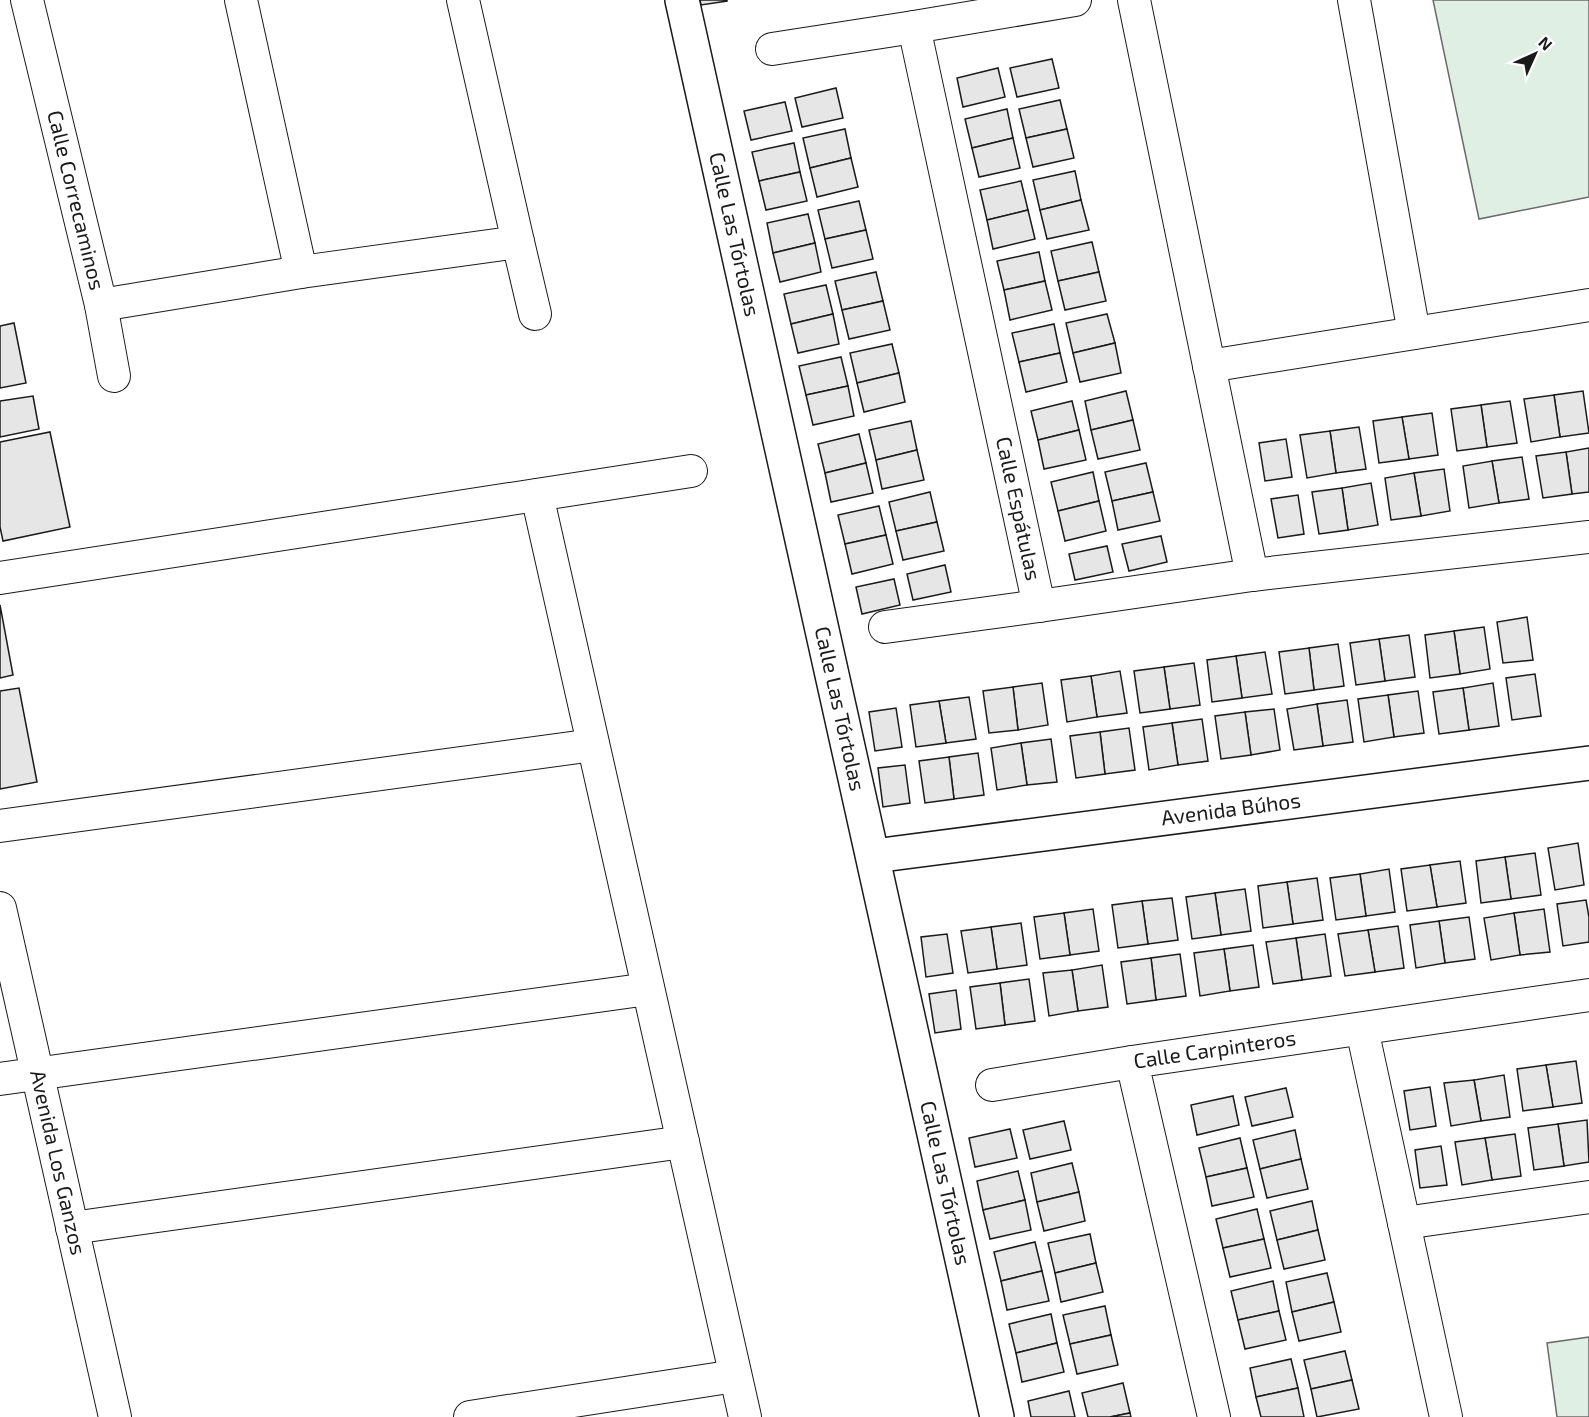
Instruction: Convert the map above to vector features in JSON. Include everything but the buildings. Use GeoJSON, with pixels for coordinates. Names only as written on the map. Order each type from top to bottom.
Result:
{"type":"FeatureCollection","features":[{"type":"Feature","properties":{"kind":"street","name":"Calle Correcaminos"},"geometry":{"type":"LineString","coordinates":[[27,0],[101,306],[301,272],[518,242]]}},
{"type":"Feature","properties":{"kind":"street"},"geometry":{"type":"LineString","coordinates":[[241,0],[301,272]]}},
{"type":"Feature","properties":{"kind":"street"},"geometry":{"type":"LineString","coordinates":[[463,0],[535,314]]}},
{"type":"Feature","properties":{"kind":"street","name":"Calle Las Tórtolas"},"geometry":{"type":"LineString","coordinates":[[682,0],[997,1417]]}},
{"type":"Feature","properties":{"kind":"street"},"geometry":{"type":"LineString","coordinates":[[772,49],[1075,0]]}},
{"type":"Feature","properties":{"kind":"street"},"geometry":{"type":"LineString","coordinates":[[1134,0],[1252,575]]}},
{"type":"Feature","properties":{"kind":"street"},"geometry":{"type":"LineString","coordinates":[[1354,0],[1414,333]]}},
{"type":"Feature","properties":{"kind":"street","name":"Calle Espátulas"},"geometry":{"type":"LineString","coordinates":[[914,27],[1039,606],[1252,575],[1589,537]]}},
{"type":"Feature","properties":{"kind":"street"},"geometry":{"type":"LineString","coordinates":[[1209,366],[1589,305]]}},
{"type":"Feature","properties":{"kind":"street"},"geometry":{"type":"LineString","coordinates":[[101,306],[114,376]]}},
{"type":"Feature","properties":{"kind":"street"},"geometry":{"type":"LineString","coordinates":[[0,578],[691,471]]}},
{"type":"Feature","properties":{"kind":"street"},"geometry":{"type":"LineString","coordinates":[[537,495],[745,1417]]}},
{"type":"Feature","properties":{"kind":"street"},"geometry":{"type":"LineString","coordinates":[[885,627],[1039,606]]}},
{"type":"Feature","properties":{"kind":"street"},"geometry":{"type":"LineString","coordinates":[[0,826],[593,745]]}},
{"type":"Feature","properties":{"kind":"street","name":"Avenida Búhos"},"geometry":{"type":"LineString","coordinates":[[874,856],[1589,763]]}},
{"type":"Feature","properties":{"kind":"street","name":"Avenida Los Ganzos"},"geometry":{"type":"LineString","coordinates":[[0,908],[115,1417]]}},
{"type":"Feature","properties":{"kind":"street"},"geometry":{"type":"LineString","coordinates":[[0,1079],[648,988]]}},
{"type":"Feature","properties":{"kind":"street","name":"Calle Carpinteros"},"geometry":{"type":"LineString","coordinates":[[1214,1417],[1132,1062],[1589,995]]}},
{"type":"Feature","properties":{"kind":"street"},"geometry":{"type":"LineString","coordinates":[[1362,1029],[1446,1417]]}},
{"type":"Feature","properties":{"kind":"street"},"geometry":{"type":"LineString","coordinates":[[992,1085],[1132,1062]]}},
{"type":"Feature","properties":{"kind":"street"},"geometry":{"type":"LineString","coordinates":[[72,1228],[683,1142]]}},
{"type":"Feature","properties":{"kind":"street"},"geometry":{"type":"LineString","coordinates":[[1404,1223],[1589,1197]]}},
{"type":"Feature","properties":{"kind":"street"},"geometry":{"type":"LineString","coordinates":[[470,1417],[735,1376]]}},
{"type":"Feature","properties":{"kind":"green space"},"geometry":{"type":"Polygon","coordinates":[[[1433,0],[1589,0],[1589,197],[1479,219],[1433,0]]]}},
{"type":"Feature","properties":{"kind":"green space"},"geometry":{"type":"Polygon","coordinates":[[[1589,1337],[1589,1417],[1557,1417],[1547,1343],[1589,1337]]]}}]}
